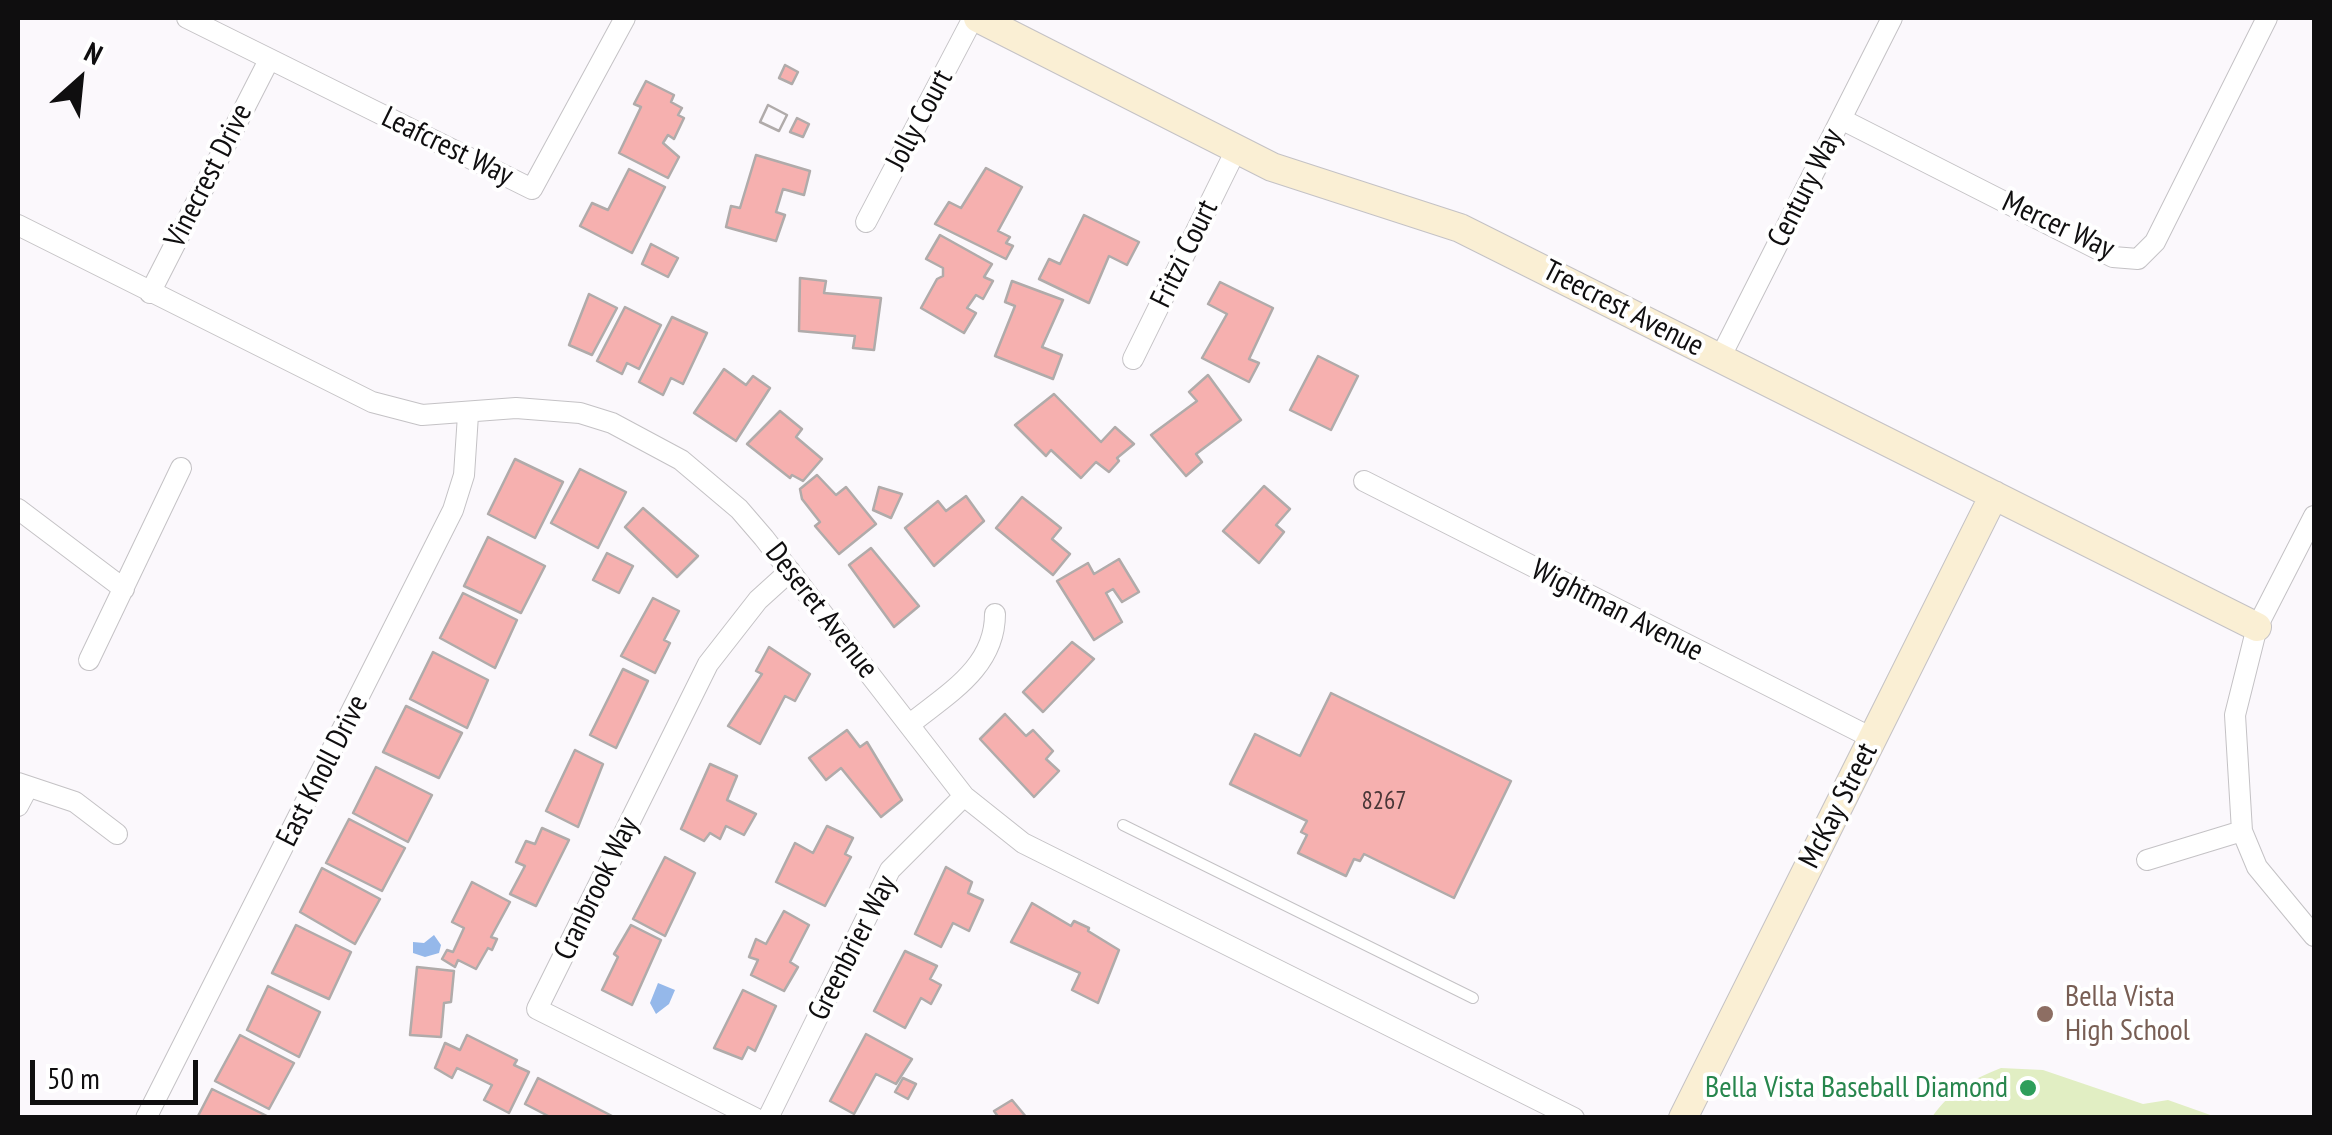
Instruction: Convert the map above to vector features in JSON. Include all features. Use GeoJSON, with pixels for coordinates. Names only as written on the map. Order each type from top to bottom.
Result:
{"type":"FeatureCollection","features":[{"type":"Feature","properties":{"kind":"street","name":"Leafcrest Way"},"geometry":{"type":"LineString","coordinates":[[187,18],[532,190],[625,18]]}},
{"type":"Feature","properties":{"kind":"street","name":"Treecrest Avenue"},"geometry":{"type":"LineString","coordinates":[[976,18],[1236,150],[1326,186],[1442,220],[2257,627]]}},
{"type":"Feature","properties":{"kind":"street","name":"Jolly Court"},"geometry":{"type":"LineString","coordinates":[[866,222],[976,18]]}},
{"type":"Feature","properties":{"kind":"street","name":"Century Way"},"geometry":{"type":"LineString","coordinates":[[1720,358],[1892,18]]}},
{"type":"Feature","properties":{"kind":"street","name":"Mercer Way"},"geometry":{"type":"LineString","coordinates":[[1841,119],[2113,257],[2138,259],[2155,242],[2268,18]]}},
{"type":"Feature","properties":{"kind":"street","name":"Vinecrest Drive"},"geometry":{"type":"LineString","coordinates":[[150,293],[269,60]]}},
{"type":"Feature","properties":{"kind":"street","name":"Fritzi Court"},"geometry":{"type":"LineString","coordinates":[[1133,359],[1236,150]]}},
{"type":"Feature","properties":{"kind":"street","name":"Deseret Avenue"},"geometry":{"type":"LineString","coordinates":[[18,225],[372,402],[422,415],[549,408],[612,423],[650,440],[682,460],[740,509],[964,796],[1022,843],[1574,1118]]}},
{"type":"Feature","properties":{"kind":"street","name":"East Knoll Drive"},"geometry":{"type":"LineString","coordinates":[[146,1118],[453,510],[464,475],[468,414]]}},
{"type":"Feature","properties":{"kind":"street"},"geometry":{"type":"LineString","coordinates":[[89,660],[181,468]]}},
{"type":"Feature","properties":{"kind":"street","name":"Wightman Avenue"},"geometry":{"type":"LineString","coordinates":[[1364,481],[1872,738]]}},
{"type":"Feature","properties":{"kind":"street","name":"McKay Street"},"geometry":{"type":"LineString","coordinates":[[1683,1118],[1994,495]]}},
{"type":"Feature","properties":{"kind":"street"},"geometry":{"type":"LineString","coordinates":[[18,509],[124,588]]}},
{"type":"Feature","properties":{"kind":"street"},"geometry":{"type":"LineString","coordinates":[[2314,516],[2257,627],[2235,715],[2242,831],[2257,867],[2314,936]]}},
{"type":"Feature","properties":{"kind":"street","name":"Cranbrook Way"},"geometry":{"type":"LineString","coordinates":[[754,1118],[538,1008],[708,664],[758,600],[790,571]]}},
{"type":"Feature","properties":{"kind":"street"},"geometry":{"type":"LineString","coordinates":[[909,725],[983,661],[995,630],[995,614]]}},
{"type":"Feature","properties":{"kind":"street"},"geometry":{"type":"LineString","coordinates":[[21,792],[75,802],[118,834]]}},
{"type":"Feature","properties":{"kind":"street","name":"Greenbrier Way"},"geometry":{"type":"LineString","coordinates":[[768,1118],[890,870],[964,796]]}},
{"type":"Feature","properties":{"kind":"street"},"geometry":{"type":"LineString","coordinates":[[2146,860],[2242,831]]}},
{"type":"Feature","properties":{"kind":"lane"},"geometry":{"type":"LineString","coordinates":[[1123,826],[1474,998]]}},
{"type":"Feature","properties":{"kind":"green space","name":"Bella Vista Baseball Diamond"},"geometry":{"type":"Polygon","coordinates":[[[2001,1068],[2043,1070],[2143,1104],[2168,1100],[2216,1117],[1932,1117],[1962,1087],[2001,1068]]]}},
{"type":"Feature","properties":{"kind":"water"},"geometry":{"type":"Polygon","coordinates":[[[434,935],[441,945],[439,953],[425,957],[413,953],[413,942],[424,943],[434,935]]]}},
{"type":"Feature","properties":{"kind":"water"},"geometry":{"type":"Polygon","coordinates":[[[658,983],[675,990],[669,1004],[656,1014],[650,1003],[658,983]]]}},
{"type":"Feature","properties":{"kind":"building"},"geometry":{"type":"Polygon","coordinates":[[[785,65],[798,72],[792,84],[779,78],[785,65]]]}},
{"type":"Feature","properties":{"kind":"building"},"geometry":{"type":"Polygon","coordinates":[[[646,81],[674,95],[671,102],[682,108],[678,115],[684,118],[674,139],[668,135],[663,143],[679,157],[668,178],[619,153],[641,107],[634,104],[646,81]]]}},
{"type":"Feature","properties":{"kind":"building"},"geometry":{"type":"Polygon","coordinates":[[[768,105],[787,115],[779,131],[760,122],[768,105]]]}},
{"type":"Feature","properties":{"kind":"building"},"geometry":{"type":"Polygon","coordinates":[[[768,105],[787,115],[779,131],[760,122],[768,105]]]}},
{"type":"Feature","properties":{"kind":"building"},"geometry":{"type":"Polygon","coordinates":[[[797,118],[809,124],[803,137],[790,132],[797,118]]]}},
{"type":"Feature","properties":{"kind":"building"},"geometry":{"type":"Polygon","coordinates":[[[756,155],[810,171],[804,195],[783,189],[776,212],[785,215],[776,241],[726,227],[731,206],[740,208],[756,155]]]}},
{"type":"Feature","properties":{"kind":"building"},"geometry":{"type":"Polygon","coordinates":[[[986,168],[1022,187],[998,231],[1010,237],[1006,243],[1013,246],[1006,259],[935,224],[949,202],[961,208],[986,168]]]}},
{"type":"Feature","properties":{"kind":"building"},"geometry":{"type":"Polygon","coordinates":[[[629,169],[665,187],[632,253],[580,226],[592,203],[608,210],[629,169]]]}},
{"type":"Feature","properties":{"kind":"building"},"geometry":{"type":"Polygon","coordinates":[[[1084,215],[1139,242],[1127,265],[1109,256],[1089,303],[1039,279],[1049,259],[1060,264],[1084,215]]]}},
{"type":"Feature","properties":{"kind":"building"},"geometry":{"type":"Polygon","coordinates":[[[940,235],[992,264],[984,277],[993,281],[983,299],[976,295],[967,308],[976,313],[964,333],[921,308],[937,279],[943,276],[943,268],[926,259],[940,235]]]}},
{"type":"Feature","properties":{"kind":"building"},"geometry":{"type":"Polygon","coordinates":[[[651,244],[678,258],[668,277],[642,264],[651,244]]]}},
{"type":"Feature","properties":{"kind":"building"},"geometry":{"type":"Polygon","coordinates":[[[800,278],[826,281],[824,293],[881,298],[874,350],[853,348],[855,336],[799,331],[800,278]]]}},
{"type":"Feature","properties":{"kind":"building"},"geometry":{"type":"Polygon","coordinates":[[[1012,281],[1063,300],[1042,347],[1062,355],[1053,379],[995,356],[1015,306],[1005,302],[1012,281]]]}},
{"type":"Feature","properties":{"kind":"building"},"geometry":{"type":"Polygon","coordinates":[[[1220,282],[1273,308],[1249,359],[1259,363],[1249,382],[1202,358],[1227,314],[1208,304],[1220,282]]]}},
{"type":"Feature","properties":{"kind":"building"},"geometry":{"type":"Polygon","coordinates":[[[589,294],[617,308],[592,355],[569,345],[589,294]]]}},
{"type":"Feature","properties":{"kind":"building"},"geometry":{"type":"Polygon","coordinates":[[[625,307],[661,325],[639,369],[627,363],[622,374],[597,361],[625,307]]]}},
{"type":"Feature","properties":{"kind":"building"},"geometry":{"type":"Polygon","coordinates":[[[672,317],[707,333],[683,384],[671,378],[663,395],[639,382],[672,317]]]}},
{"type":"Feature","properties":{"kind":"building"},"geometry":{"type":"Polygon","coordinates":[[[1318,356],[1358,376],[1331,430],[1290,410],[1318,356]]]}},
{"type":"Feature","properties":{"kind":"building"},"geometry":{"type":"Polygon","coordinates":[[[724,369],[746,385],[753,376],[770,388],[736,441],[694,413],[724,369]]]}},
{"type":"Feature","properties":{"kind":"building"},"geometry":{"type":"Polygon","coordinates":[[[1208,375],[1241,420],[1196,454],[1202,462],[1186,476],[1151,435],[1197,401],[1189,392],[1208,375]]]}},
{"type":"Feature","properties":{"kind":"building"},"geometry":{"type":"Polygon","coordinates":[[[1054,394],[1101,442],[1115,427],[1134,444],[1117,458],[1119,461],[1109,472],[1096,462],[1081,478],[1051,450],[1046,456],[1015,425],[1054,394]]]}},
{"type":"Feature","properties":{"kind":"building"},"geometry":{"type":"Polygon","coordinates":[[[780,411],[802,429],[796,437],[822,459],[803,481],[792,475],[790,478],[747,444],[780,411]]]}},
{"type":"Feature","properties":{"kind":"building"},"geometry":{"type":"Polygon","coordinates":[[[515,459],[563,482],[535,538],[488,514],[515,459]]]}},
{"type":"Feature","properties":{"kind":"building"},"geometry":{"type":"Polygon","coordinates":[[[580,469],[626,492],[598,548],[551,523],[580,469]]]}},
{"type":"Feature","properties":{"kind":"building"},"geometry":{"type":"Polygon","coordinates":[[[817,475],[836,495],[846,487],[876,524],[839,554],[815,526],[820,522],[802,499],[800,489],[817,475]]]}},
{"type":"Feature","properties":{"kind":"building"},"geometry":{"type":"Polygon","coordinates":[[[1264,486],[1290,509],[1276,525],[1284,532],[1259,563],[1223,531],[1264,486]]]}},
{"type":"Feature","properties":{"kind":"building"},"geometry":{"type":"Polygon","coordinates":[[[879,487],[902,494],[891,518],[873,510],[879,487]]]}},
{"type":"Feature","properties":{"kind":"building"},"geometry":{"type":"Polygon","coordinates":[[[966,496],[984,521],[934,566],[905,528],[938,501],[946,511],[966,496]]]}},
{"type":"Feature","properties":{"kind":"building"},"geometry":{"type":"Polygon","coordinates":[[[1022,497],[1061,528],[1052,539],[1070,554],[1053,575],[996,528],[1022,497]]]}},
{"type":"Feature","properties":{"kind":"building"},"geometry":{"type":"Polygon","coordinates":[[[643,508],[698,556],[677,577],[625,527],[643,508]]]}},
{"type":"Feature","properties":{"kind":"building"},"geometry":{"type":"Polygon","coordinates":[[[488,537],[545,566],[521,613],[464,586],[488,537]]]}},
{"type":"Feature","properties":{"kind":"building"},"geometry":{"type":"Polygon","coordinates":[[[871,548],[919,606],[894,627],[849,565],[871,548]]]}},
{"type":"Feature","properties":{"kind":"building"},"geometry":{"type":"Polygon","coordinates":[[[607,553],[633,566],[619,593],[593,580],[607,553]]]}},
{"type":"Feature","properties":{"kind":"building"},"geometry":{"type":"Polygon","coordinates":[[[1119,559],[1139,592],[1122,602],[1113,589],[1106,593],[1122,622],[1094,640],[1057,581],[1088,563],[1094,574],[1119,559]]]}},
{"type":"Feature","properties":{"kind":"building"},"geometry":{"type":"Polygon","coordinates":[[[463,593],[517,620],[495,668],[440,638],[463,593]]]}},
{"type":"Feature","properties":{"kind":"building"},"geometry":{"type":"Polygon","coordinates":[[[653,598],[679,611],[664,640],[670,643],[655,673],[621,656],[653,598]]]}},
{"type":"Feature","properties":{"kind":"building"},"geometry":{"type":"Polygon","coordinates":[[[1072,642],[1094,659],[1043,712],[1023,692],[1072,642]]]}},
{"type":"Feature","properties":{"kind":"building"},"geometry":{"type":"Polygon","coordinates":[[[769,647],[810,674],[795,701],[785,696],[760,744],[728,726],[762,674],[756,671],[769,647]]]}},
{"type":"Feature","properties":{"kind":"building"},"geometry":{"type":"Polygon","coordinates":[[[433,652],[488,680],[467,728],[410,699],[433,652]]]}},
{"type":"Feature","properties":{"kind":"building"},"geometry":{"type":"Polygon","coordinates":[[[623,669],[648,681],[616,748],[590,735],[623,669]]]}},
{"type":"Feature","properties":{"kind":"building"},"geometry":{"type":"Polygon","coordinates":[[[1331,693],[1511,781],[1454,898],[1364,854],[1360,861],[1354,859],[1346,876],[1298,853],[1307,835],[1301,832],[1307,821],[1230,784],[1255,734],[1300,756],[1331,693]]]}},
{"type":"Feature","properties":{"kind":"building"},"geometry":{"type":"Polygon","coordinates":[[[406,706],[462,733],[439,778],[383,752],[406,706]]]}},
{"type":"Feature","properties":{"kind":"building"},"geometry":{"type":"Polygon","coordinates":[[[1005,714],[1026,736],[1033,730],[1053,751],[1046,759],[1059,771],[1034,797],[980,739],[1005,714]]]}},
{"type":"Feature","properties":{"kind":"building"},"geometry":{"type":"Polygon","coordinates":[[[847,730],[860,747],[867,742],[902,800],[881,817],[841,768],[826,780],[809,758],[847,730]]]}},
{"type":"Feature","properties":{"kind":"building"},"geometry":{"type":"Polygon","coordinates":[[[575,750],[603,764],[578,827],[546,811],[575,750]]]}},
{"type":"Feature","properties":{"kind":"building"},"geometry":{"type":"Polygon","coordinates":[[[710,764],[737,776],[727,800],[756,814],[744,835],[726,826],[720,839],[710,833],[704,841],[681,829],[710,764]]]}},
{"type":"Feature","properties":{"kind":"building"},"geometry":{"type":"Polygon","coordinates":[[[376,767],[432,795],[408,842],[353,813],[376,767]]]}},
{"type":"Feature","properties":{"kind":"building"},"geometry":{"type":"Polygon","coordinates":[[[349,819],[405,848],[382,891],[326,863],[349,819]]]}},
{"type":"Feature","properties":{"kind":"building"},"geometry":{"type":"Polygon","coordinates":[[[827,826],[853,838],[845,854],[851,857],[825,906],[776,882],[795,843],[813,853],[827,826]]]}},
{"type":"Feature","properties":{"kind":"building"},"geometry":{"type":"Polygon","coordinates":[[[542,828],[569,840],[536,906],[510,894],[525,866],[516,862],[526,841],[535,844],[542,828]]]}},
{"type":"Feature","properties":{"kind":"building"},"geometry":{"type":"Polygon","coordinates":[[[665,857],[695,873],[665,936],[633,919],[665,857]]]}},
{"type":"Feature","properties":{"kind":"building"},"geometry":{"type":"Polygon","coordinates":[[[946,867],[972,882],[968,893],[983,900],[969,931],[953,923],[941,947],[915,934],[946,867]]]}},
{"type":"Feature","properties":{"kind":"building"},"geometry":{"type":"Polygon","coordinates":[[[322,868],[380,899],[355,944],[300,912],[322,868]]]}},
{"type":"Feature","properties":{"kind":"building"},"geometry":{"type":"Polygon","coordinates":[[[472,882],[510,902],[491,937],[497,939],[492,950],[488,948],[476,969],[458,960],[455,967],[442,959],[447,950],[453,952],[464,928],[452,922],[472,882]]]}},
{"type":"Feature","properties":{"kind":"building"},"geometry":{"type":"Polygon","coordinates":[[[1032,903],[1071,926],[1074,921],[1089,928],[1088,931],[1119,950],[1098,1003],[1072,990],[1080,973],[1011,942],[1032,903]]]}},
{"type":"Feature","properties":{"kind":"building"},"geometry":{"type":"Polygon","coordinates":[[[784,911],[809,925],[790,962],[798,967],[784,991],[751,975],[758,960],[749,957],[756,939],[766,944],[784,911]]]}},
{"type":"Feature","properties":{"kind":"building"},"geometry":{"type":"Polygon","coordinates":[[[296,925],[351,952],[329,999],[272,973],[296,925]]]}},
{"type":"Feature","properties":{"kind":"building"},"geometry":{"type":"Polygon","coordinates":[[[631,925],[661,940],[632,1005],[602,990],[618,957],[614,954],[631,925]]]}},
{"type":"Feature","properties":{"kind":"building"},"geometry":{"type":"Polygon","coordinates":[[[905,951],[937,966],[930,979],[941,985],[931,1004],[921,998],[905,1028],[874,1011],[905,951]]]}},
{"type":"Feature","properties":{"kind":"building"},"geometry":{"type":"Polygon","coordinates":[[[417,967],[454,971],[451,1002],[444,1003],[441,1037],[410,1035],[417,967]]]}},
{"type":"Feature","properties":{"kind":"building"},"geometry":{"type":"Polygon","coordinates":[[[268,986],[320,1012],[299,1057],[247,1030],[268,986]]]}},
{"type":"Feature","properties":{"kind":"building"},"geometry":{"type":"Polygon","coordinates":[[[743,990],[776,1006],[755,1051],[748,1047],[742,1059],[714,1048],[743,990]]]}},
{"type":"Feature","properties":{"kind":"building"},"geometry":{"type":"Polygon","coordinates":[[[866,1034],[912,1059],[896,1084],[876,1074],[854,1114],[830,1101],[866,1034]]]}},
{"type":"Feature","properties":{"kind":"building"},"geometry":{"type":"Polygon","coordinates":[[[240,1035],[294,1063],[269,1109],[215,1081],[240,1035]]]}},
{"type":"Feature","properties":{"kind":"building"},"geometry":{"type":"Polygon","coordinates":[[[467,1035],[517,1060],[514,1065],[529,1072],[509,1113],[484,1100],[492,1085],[457,1068],[452,1078],[435,1068],[445,1043],[460,1050],[467,1035]]]}},
{"type":"Feature","properties":{"kind":"building"},"geometry":{"type":"Polygon","coordinates":[[[538,1078],[614,1117],[552,1118],[525,1104],[538,1078]]]}},
{"type":"Feature","properties":{"kind":"building"},"geometry":{"type":"Polygon","coordinates":[[[903,1078],[916,1084],[908,1099],[895,1092],[903,1078]]]}},
{"type":"Feature","properties":{"kind":"building"},"geometry":{"type":"Polygon","coordinates":[[[212,1089],[269,1117],[269,1118],[197,1118],[212,1089]]]}},
{"type":"Feature","properties":{"kind":"building"},"geometry":{"type":"Polygon","coordinates":[[[1012,1100],[1027,1118],[999,1118],[994,1111],[1012,1100]]]}},
{"type":"Feature","properties":{"kind":"place","name":"Bella Vista High School"},"geometry":{"type":"Point","coordinates":[2045,1014]}},
{"type":"Feature","properties":{"kind":"place","name":"Bella Vista Baseball Diamond"},"geometry":{"type":"Point","coordinates":[2028,1088]}}]}
